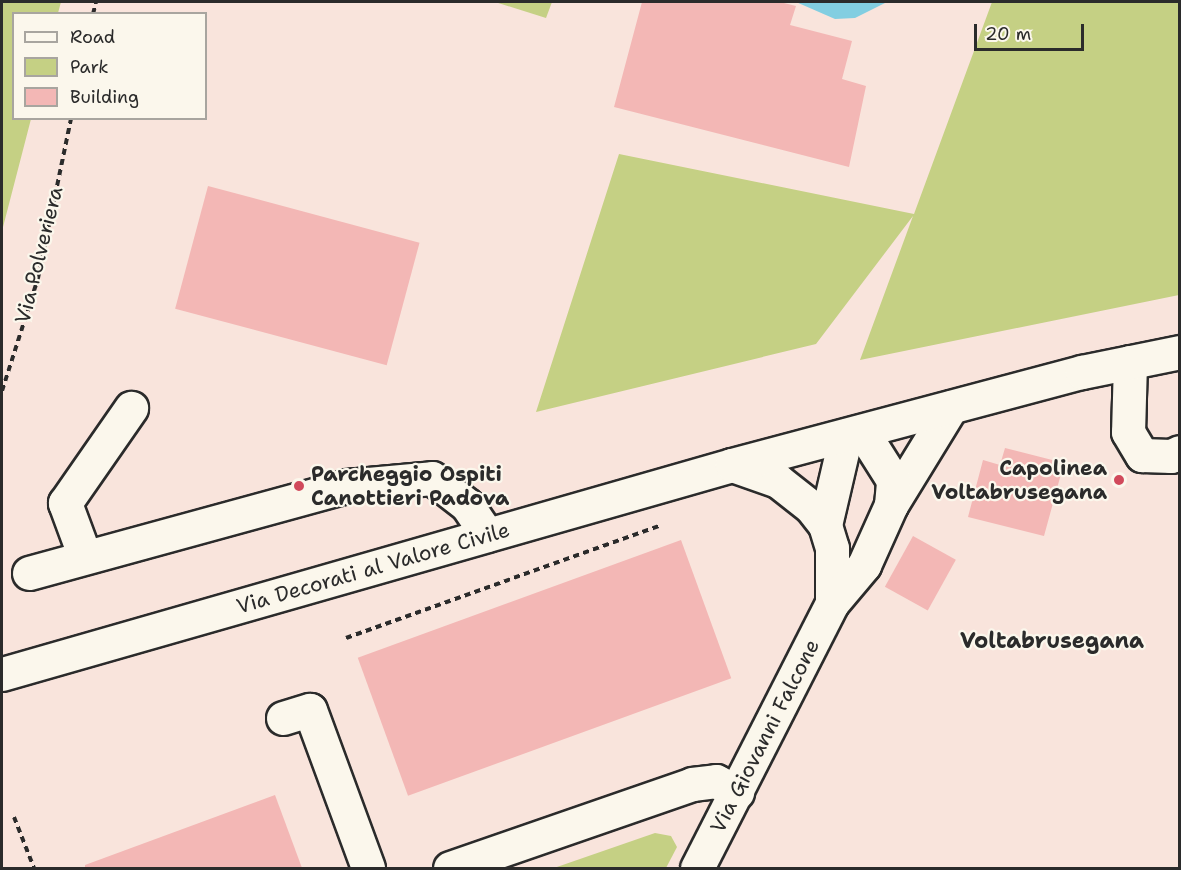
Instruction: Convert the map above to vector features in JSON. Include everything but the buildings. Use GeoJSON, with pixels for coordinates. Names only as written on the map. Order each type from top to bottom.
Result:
{"type":"FeatureCollection","features":[{"type":"Feature","properties":{"kind":"street","name":"Via Decorati al Valore Civile"},"geometry":{"type":"LineString","coordinates":[[8,673],[732,465],[951,407],[1179,352]]}},
{"type":"Feature","properties":{"kind":"street"},"geometry":{"type":"LineString","coordinates":[[1130,362],[1128,432],[1142,455],[1171,456],[1179,452]]}},
{"type":"Feature","properties":{"kind":"street"},"geometry":{"type":"LineString","coordinates":[[832,603],[864,565],[891,505],[951,407]]}},
{"type":"Feature","properties":{"kind":"street"},"geometry":{"type":"LineString","coordinates":[[85,557],[65,503],[131,408]]}},
{"type":"Feature","properties":{"kind":"street"},"geometry":{"type":"LineString","coordinates":[[854,433],[892,480],[891,505]]}},
{"type":"Feature","properties":{"kind":"street"},"geometry":{"type":"LineString","coordinates":[[825,525],[854,433]]}},
{"type":"Feature","properties":{"kind":"street"},"geometry":{"type":"LineString","coordinates":[[732,465],[778,481],[811,507],[825,525],[832,548],[832,603]]}},
{"type":"Feature","properties":{"kind":"street"},"geometry":{"type":"LineString","coordinates":[[29,573],[345,486],[432,478],[467,505],[487,535]]}},
{"type":"Feature","properties":{"kind":"street","name":"Via Giovanni Falcone"},"geometry":{"type":"LineString","coordinates":[[697,868],[832,603]]}},
{"type":"Feature","properties":{"kind":"street"},"geometry":{"type":"LineString","coordinates":[[283,718],[310,710],[368,868]]}},
{"type":"Feature","properties":{"kind":"street"},"geometry":{"type":"LineString","coordinates":[[450,868],[692,784],[716,781],[736,792]]}},
{"type":"Feature","properties":{"kind":"path","name":"Via Polveriera"},"geometry":{"type":"LineString","coordinates":[[2,391],[38,278],[71,120]]}},
{"type":"Feature","properties":{"kind":"path"},"geometry":{"type":"LineString","coordinates":[[346,638],[664,524]]}},
{"type":"Feature","properties":{"kind":"path"},"geometry":{"type":"LineString","coordinates":[[14,817],[34,868]]}},
{"type":"Feature","properties":{"kind":"green space"},"geometry":{"type":"Polygon","coordinates":[[[2,2],[61,2],[58,12],[12,12],[12,120],[31,120],[2,231],[2,2]]]}},
{"type":"Feature","properties":{"kind":"green space"},"geometry":{"type":"Polygon","coordinates":[[[495,2],[552,2],[546,18],[495,2]]]}},
{"type":"Feature","properties":{"kind":"green space"},"geometry":{"type":"Polygon","coordinates":[[[992,2],[1179,2],[1179,295],[860,360],[913,216],[816,344],[536,412],[619,154],[914,214],[992,2]]]}},
{"type":"Feature","properties":{"kind":"green space"},"geometry":{"type":"Polygon","coordinates":[[[655,833],[671,836],[677,847],[666,868],[554,868],[655,833]]]}},
{"type":"Feature","properties":{"kind":"water"},"geometry":{"type":"Polygon","coordinates":[[[796,2],[887,2],[855,18],[835,19],[796,2]]]}},
{"type":"Feature","properties":{"kind":"place","name":"Capolinea Voltabrusegana"},"geometry":{"type":"Point","coordinates":[1119,480]}},
{"type":"Feature","properties":{"kind":"place","name":"Parcheggio Ospiti Canottieri Padova"},"geometry":{"type":"Point","coordinates":[299,486]}},
{"type":"Feature","properties":{"kind":"district","name":"Voltabrusegana"},"geometry":{"type":"Point","coordinates":[1052,641]}}]}
